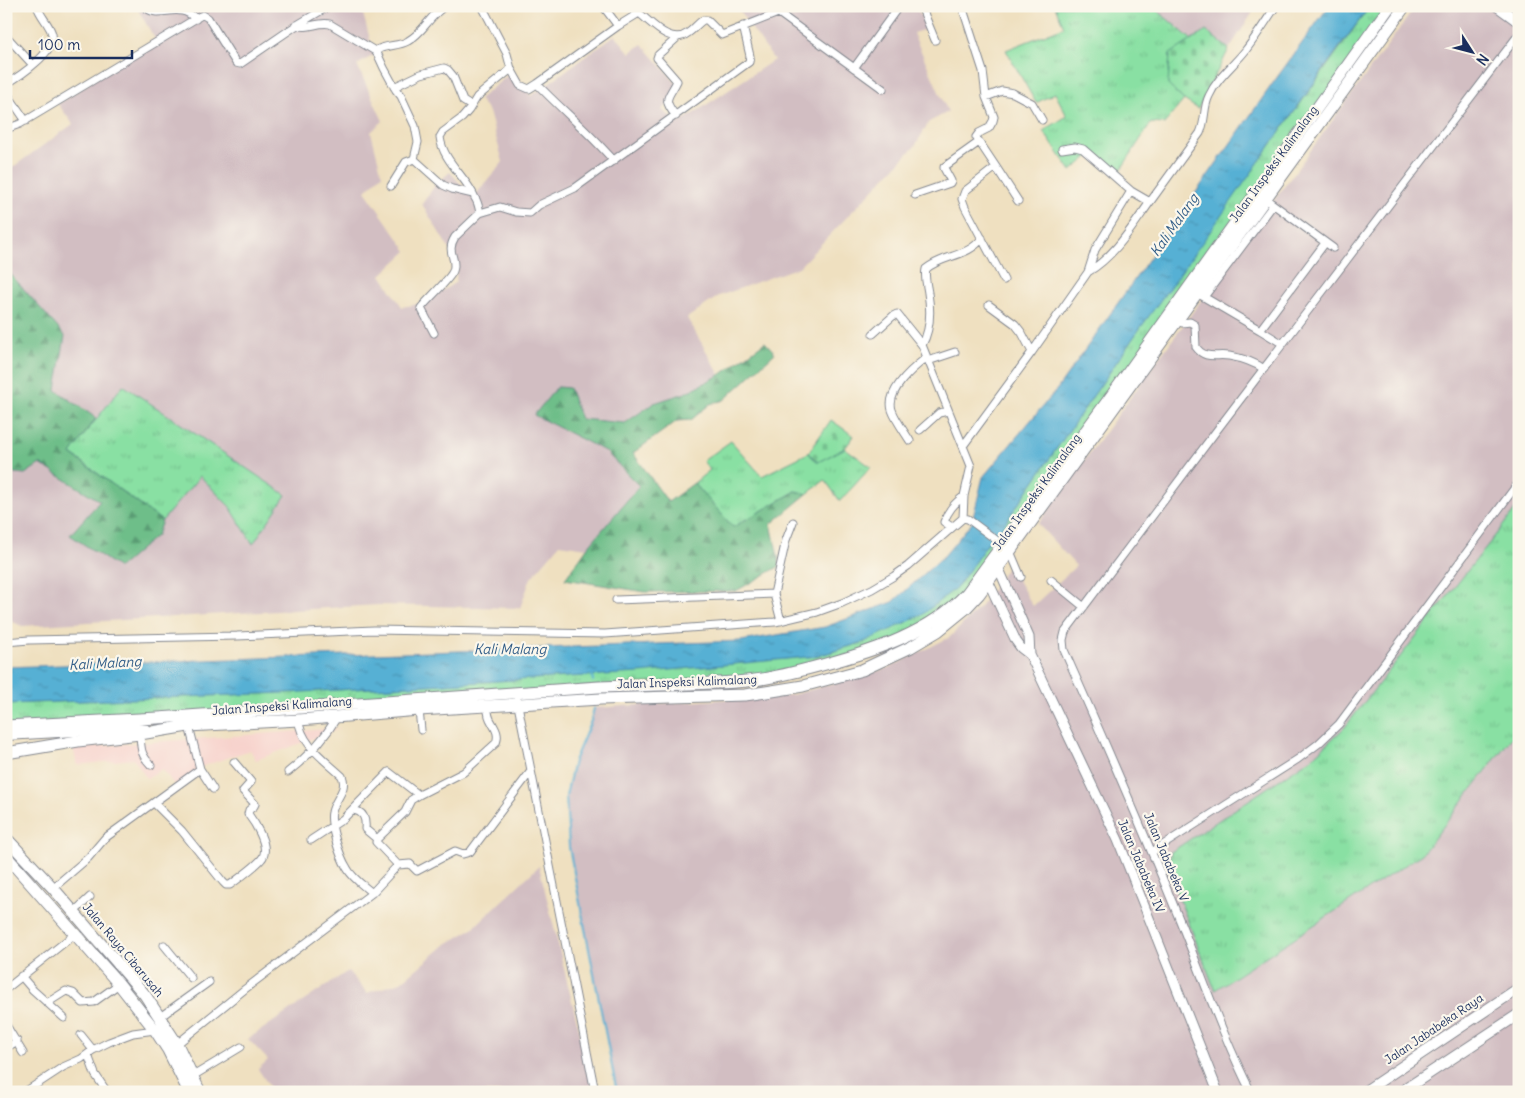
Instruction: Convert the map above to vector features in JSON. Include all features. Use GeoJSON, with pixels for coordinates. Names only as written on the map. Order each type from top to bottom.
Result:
{"type":"FeatureCollection","features":[{"type":"Feature","properties":{"kind":"main road","name":"Jalan Inspeksi Kalimalang"},"geometry":{"type":"LineString","coordinates":[[6,726],[158,718],[188,721],[299,720],[337,716],[375,708],[516,698],[746,695],[803,686],[862,670],[911,647],[953,620],[965,609],[975,591],[1122,382],[1390,6]]}},
{"type":"Feature","properties":{"kind":"main road","name":"Jalan Inspeksi Kalimalang"},"geometry":{"type":"LineString","coordinates":[[1006,548],[1178,320],[1200,295],[1270,202],[1405,6]]}},
{"type":"Feature","properties":{"kind":"main road"},"geometry":{"type":"LineString","coordinates":[[1497,6],[1519,22]]}},
{"type":"Feature","properties":{"kind":"main road","name":"Jalan Inspeksi Kalimalang"},"geometry":{"type":"LineString","coordinates":[[6,753],[78,741],[140,734],[188,721],[298,708],[419,710],[440,703],[487,706],[516,698],[599,687],[724,682],[769,678],[854,657],[903,638],[941,615],[962,598],[975,591]]}},
{"type":"Feature","properties":{"kind":"main road"},"geometry":{"type":"LineString","coordinates":[[769,678],[771,692]]}},
{"type":"Feature","properties":{"kind":"main road"},"geometry":{"type":"LineString","coordinates":[[127,728],[158,718]]}},
{"type":"Feature","properties":{"kind":"main road"},"geometry":{"type":"LineString","coordinates":[[6,735],[127,728],[155,731]]}},
{"type":"Feature","properties":{"kind":"main road","name":"Jalan Raya Cibarusah"},"geometry":{"type":"LineString","coordinates":[[6,838],[53,888],[145,995],[177,1044],[200,1092]]}},
{"type":"Feature","properties":{"kind":"main road","name":"Jalan Raya Cibarusah"},"geometry":{"type":"LineString","coordinates":[[6,856],[119,984],[155,1030],[168,1050],[189,1092]]}},
{"type":"Feature","properties":{"kind":"main road","name":"Jalan Jababeka Raya"},"geometry":{"type":"LineString","coordinates":[[1364,1092],[1519,988]]}},
{"type":"Feature","properties":{"kind":"main road"},"geometry":{"type":"LineString","coordinates":[[1401,1092],[1519,1014]]}},
{"type":"Feature","properties":{"kind":"street"},"geometry":{"type":"LineString","coordinates":[[6,84],[43,56],[53,39],[52,32],[42,18],[37,6]]}},
{"type":"Feature","properties":{"kind":"street"},"geometry":{"type":"LineString","coordinates":[[144,6],[153,12],[180,10],[196,18]]}},
{"type":"Feature","properties":{"kind":"street"},"geometry":{"type":"LineString","coordinates":[[6,129],[26,121],[203,15],[206,16],[236,63],[240,64],[329,6]]}},
{"type":"Feature","properties":{"kind":"street"},"geometry":{"type":"LineString","coordinates":[[375,51],[382,47],[401,44],[409,40],[421,30],[433,15],[446,6]]}},
{"type":"Feature","properties":{"kind":"street"},"geometry":{"type":"LineString","coordinates":[[482,6],[507,54],[510,69],[520,85],[529,89],[639,13],[665,33],[678,37]]}},
{"type":"Feature","properties":{"kind":"street"},"geometry":{"type":"LineString","coordinates":[[603,6],[618,26]]}},
{"type":"Feature","properties":{"kind":"street"},"geometry":{"type":"LineString","coordinates":[[769,6],[882,89]]}},
{"type":"Feature","properties":{"kind":"street"},"geometry":{"type":"LineString","coordinates":[[854,68],[899,6]]}},
{"type":"Feature","properties":{"kind":"street"},"geometry":{"type":"LineString","coordinates":[[921,6],[935,40]]}},
{"type":"Feature","properties":{"kind":"street"},"geometry":{"type":"LineString","coordinates":[[962,6],[983,71],[986,97],[994,117],[989,128],[976,137],[1018,201]]}},
{"type":"Feature","properties":{"kind":"street"},"geometry":{"type":"LineString","coordinates":[[1088,272],[1109,257],[1200,132],[1204,124],[1208,96],[1225,72],[1245,51],[1276,6]]}},
{"type":"Feature","properties":{"kind":"street"},"geometry":{"type":"LineString","coordinates":[[676,116],[668,102],[670,91],[677,81],[657,56],[678,37],[688,33],[703,20],[707,20],[722,35],[778,13]]}},
{"type":"Feature","properties":{"kind":"street"},"geometry":{"type":"LineString","coordinates":[[297,26],[303,28],[323,23],[330,24],[375,51],[394,87],[401,96],[416,130],[418,142],[414,159]]}},
{"type":"Feature","properties":{"kind":"street"},"geometry":{"type":"LineString","coordinates":[[434,333],[421,308],[451,276],[454,264],[450,250],[452,241],[480,213],[500,208],[530,213],[539,205],[575,188],[614,161],[749,62],[750,56],[743,26]]}},
{"type":"Feature","properties":{"kind":"street"},"geometry":{"type":"LineString","coordinates":[[1051,580],[1084,607],[1519,34]]}},
{"type":"Feature","properties":{"kind":"street"},"geometry":{"type":"LineString","coordinates":[[9,39],[32,64]]}},
{"type":"Feature","properties":{"kind":"street"},"geometry":{"type":"LineString","coordinates":[[394,87],[421,74],[444,68],[453,76],[463,101],[471,106]]}},
{"type":"Feature","properties":{"kind":"street"},"geometry":{"type":"LineString","coordinates":[[480,213],[476,198],[445,155],[440,138],[444,132],[462,118],[477,97],[510,69]]}},
{"type":"Feature","properties":{"kind":"street"},"geometry":{"type":"LineString","coordinates":[[538,84],[560,108],[597,141],[614,161]]}},
{"type":"Feature","properties":{"kind":"street"},"geometry":{"type":"LineString","coordinates":[[986,97],[1002,91],[1013,93],[1032,103],[1042,120]]}},
{"type":"Feature","properties":{"kind":"street"},"geometry":{"type":"LineString","coordinates":[[6,92],[26,121]]}},
{"type":"Feature","properties":{"kind":"street"},"geometry":{"type":"LineString","coordinates":[[915,195],[950,183],[944,166],[979,142]]}},
{"type":"Feature","properties":{"kind":"street"},"geometry":{"type":"LineString","coordinates":[[1062,149],[1083,149],[1131,192],[1150,202]]}},
{"type":"Feature","properties":{"kind":"street"},"geometry":{"type":"LineString","coordinates":[[391,186],[406,162],[414,159]]}},
{"type":"Feature","properties":{"kind":"street"},"geometry":{"type":"LineString","coordinates":[[414,159],[443,185],[473,194]]}},
{"type":"Feature","properties":{"kind":"street"},"geometry":{"type":"LineString","coordinates":[[996,167],[962,195],[965,207],[1004,280]]}},
{"type":"Feature","properties":{"kind":"street"},"geometry":{"type":"LineString","coordinates":[[963,446],[1088,272],[1095,250],[1131,192]]}},
{"type":"Feature","properties":{"kind":"street"},"geometry":{"type":"LineString","coordinates":[[1270,202],[1333,248]]}},
{"type":"Feature","properties":{"kind":"street"},"geometry":{"type":"LineString","coordinates":[[922,345],[930,320],[929,297],[925,277],[926,269],[932,264],[973,248],[982,238]]}},
{"type":"Feature","properties":{"kind":"street"},"geometry":{"type":"LineString","coordinates":[[1260,330],[1325,243]]}},
{"type":"Feature","properties":{"kind":"street"},"geometry":{"type":"LineString","coordinates":[[1200,295],[1283,344]]}},
{"type":"Feature","properties":{"kind":"street"},"geometry":{"type":"LineString","coordinates":[[989,305],[1015,324],[1032,352]]}},
{"type":"Feature","properties":{"kind":"street"},"geometry":{"type":"LineString","coordinates":[[872,334],[894,315],[898,315],[922,345],[971,466],[964,496],[967,519],[1006,548],[1021,576]]}},
{"type":"Feature","properties":{"kind":"street"},"geometry":{"type":"LineString","coordinates":[[1178,320],[1182,323],[1190,322],[1195,325],[1196,347],[1202,354],[1240,359],[1264,369]]}},
{"type":"Feature","properties":{"kind":"street"},"geometry":{"type":"LineString","coordinates":[[910,441],[892,412],[892,400],[902,379],[912,368],[927,359],[955,352]]}},
{"type":"Feature","properties":{"kind":"street"},"geometry":{"type":"LineString","coordinates":[[920,430],[939,413],[948,411]]}},
{"type":"Feature","properties":{"kind":"street"},"geometry":{"type":"LineString","coordinates":[[1152,852],[1298,759],[1318,744],[1338,724],[1519,482]]}},
{"type":"Feature","properties":{"kind":"street"},"geometry":{"type":"LineString","coordinates":[[952,527],[944,522],[947,513],[964,496]]}},
{"type":"Feature","properties":{"kind":"street"},"geometry":{"type":"LineString","coordinates":[[6,642],[237,636],[374,630],[605,634],[781,621],[817,612],[872,589],[908,566],[952,527],[967,519]]}},
{"type":"Feature","properties":{"kind":"street"},"geometry":{"type":"LineString","coordinates":[[781,621],[774,594],[786,540],[793,522]]}},
{"type":"Feature","properties":{"kind":"street","name":"Jalan Jababeka IV"},"geometry":{"type":"LineString","coordinates":[[995,564],[1029,637],[1030,654],[1118,840],[1218,1092]]}},
{"type":"Feature","properties":{"kind":"street","name":"Jalan Jababeka IV"},"geometry":{"type":"LineString","coordinates":[[984,578],[1016,641],[1021,648],[1030,654]]}},
{"type":"Feature","properties":{"kind":"street"},"geometry":{"type":"LineString","coordinates":[[616,600],[774,594]]}},
{"type":"Feature","properties":{"kind":"street","name":"Jalan Jababeka V"},"geometry":{"type":"LineString","coordinates":[[1084,607],[1066,632],[1063,640],[1064,650],[1152,852],[1221,1024],[1251,1092]]}},
{"type":"Feature","properties":{"kind":"street"},"geometry":{"type":"LineString","coordinates":[[516,698],[595,1092]]}},
{"type":"Feature","properties":{"kind":"street"},"geometry":{"type":"LineString","coordinates":[[377,839],[405,812],[412,800],[464,772],[496,743],[498,736],[490,719],[487,706]]}},
{"type":"Feature","properties":{"kind":"street"},"geometry":{"type":"LineString","coordinates":[[298,708],[303,736],[312,750],[344,778],[344,789],[332,812],[331,827],[347,869],[372,893]]}},
{"type":"Feature","properties":{"kind":"street"},"geometry":{"type":"LineString","coordinates":[[419,710],[421,730]]}},
{"type":"Feature","properties":{"kind":"street"},"geometry":{"type":"LineString","coordinates":[[288,772],[312,750],[332,726],[337,716]]}},
{"type":"Feature","properties":{"kind":"street"},"geometry":{"type":"LineString","coordinates":[[188,721],[200,769],[213,789]]}},
{"type":"Feature","properties":{"kind":"street"},"geometry":{"type":"LineString","coordinates":[[140,734],[139,746],[151,765]]}},
{"type":"Feature","properties":{"kind":"street"},"geometry":{"type":"LineString","coordinates":[[154,803],[182,832],[223,882],[226,885],[230,885],[262,859],[265,851],[264,843],[248,812],[255,805],[243,791],[251,782],[234,762]]}},
{"type":"Feature","properties":{"kind":"street"},"geometry":{"type":"LineString","coordinates":[[53,888],[88,858],[105,838],[200,769]]}},
{"type":"Feature","properties":{"kind":"street"},"geometry":{"type":"LineString","coordinates":[[177,1044],[277,964],[372,893],[398,865],[410,864],[417,871],[455,851],[463,854],[470,852],[531,771]]}},
{"type":"Feature","properties":{"kind":"street"},"geometry":{"type":"LineString","coordinates":[[311,840],[352,810],[389,772],[419,795]]}},
{"type":"Feature","properties":{"kind":"street"},"geometry":{"type":"LineString","coordinates":[[352,810],[363,815],[366,822],[365,829],[377,839],[378,845],[398,865]]}},
{"type":"Feature","properties":{"kind":"street"},"geometry":{"type":"LineString","coordinates":[[74,912],[90,898]]}},
{"type":"Feature","properties":{"kind":"street"},"geometry":{"type":"LineString","coordinates":[[6,989],[75,934]]}},
{"type":"Feature","properties":{"kind":"street"},"geometry":{"type":"LineString","coordinates":[[164,945],[191,978]]}},
{"type":"Feature","properties":{"kind":"street"},"geometry":{"type":"LineString","coordinates":[[21,976],[33,990],[64,1018]]}},
{"type":"Feature","properties":{"kind":"street"},"geometry":{"type":"LineString","coordinates":[[160,1017],[209,982]]}},
{"type":"Feature","properties":{"kind":"street"},"geometry":{"type":"LineString","coordinates":[[48,1003],[66,991],[73,993],[83,1003],[94,1002],[119,984]]}},
{"type":"Feature","properties":{"kind":"street"},"geometry":{"type":"LineString","coordinates":[[6,1025],[23,1053]]}},
{"type":"Feature","properties":{"kind":"street"},"geometry":{"type":"LineString","coordinates":[[25,1092],[63,1067],[90,1053],[133,1033],[155,1030]]}},
{"type":"Feature","properties":{"kind":"street"},"geometry":{"type":"LineString","coordinates":[[81,1035],[90,1053],[95,1074],[107,1092]]}},
{"type":"Feature","properties":{"kind":"street"},"geometry":{"type":"LineString","coordinates":[[6,1048],[17,1041]]}},
{"type":"Feature","properties":{"kind":"street"},"geometry":{"type":"LineString","coordinates":[[193,1076],[241,1047]]}},
{"type":"Feature","properties":{"kind":"shaded area"},"geometry":{"type":"Polygon","coordinates":[[[136,6],[361,6],[374,55],[357,65],[383,121],[371,132],[382,175],[365,191],[407,251],[381,275],[402,307],[424,303],[456,282],[457,262],[422,204],[436,184],[450,172],[473,198],[503,162],[489,112],[479,99],[513,71],[531,96],[615,35],[630,53],[642,44],[682,90],[662,110],[679,123],[774,60],[736,6],[916,6],[927,29],[913,33],[948,112],[929,122],[915,146],[799,267],[719,296],[687,318],[720,375],[685,393],[654,403],[625,423],[581,419],[569,388],[557,388],[534,415],[605,451],[639,486],[587,548],[560,544],[531,578],[520,608],[378,605],[22,626],[6,619],[6,172],[73,124],[58,104],[155,39],[136,6]]]}},
{"type":"Feature","properties":{"kind":"shaded area"},"geometry":{"type":"Polygon","coordinates":[[[1152,6],[1257,6],[1229,49],[1206,31],[1192,40],[1152,6]]]}},
{"type":"Feature","properties":{"kind":"shaded area"},"geometry":{"type":"Polygon","coordinates":[[[1416,6],[1519,6],[1519,1092],[616,1092],[569,847],[566,796],[574,761],[591,721],[594,708],[792,695],[889,668],[950,637],[981,606],[1009,565],[1033,606],[1076,566],[1038,524],[1416,6]]]}},
{"type":"Feature","properties":{"kind":"shaded area"},"geometry":{"type":"Polygon","coordinates":[[[341,728],[256,760],[250,750],[198,768],[176,787],[162,769],[147,779],[134,759],[77,765],[73,748],[341,728]]]}},
{"type":"Feature","properties":{"kind":"shaded area"},"geometry":{"type":"Polygon","coordinates":[[[539,866],[594,1092],[273,1092],[258,1069],[268,1060],[248,1039],[348,971],[367,993],[401,982],[445,945],[472,929],[539,866]]]}},
{"type":"Feature","properties":{"kind":"green space"},"geometry":{"type":"Polygon","coordinates":[[[1055,6],[1152,6],[1192,40],[1170,55],[1168,85],[1184,100],[1164,124],[1151,123],[1118,174],[1094,152],[1071,171],[1043,131],[1067,116],[1055,93],[1036,103],[1006,50],[1064,27],[1055,6]]]}},
{"type":"Feature","properties":{"kind":"green space"},"geometry":{"type":"Polygon","coordinates":[[[1370,6],[1390,6],[967,593],[903,638],[793,673],[6,726],[6,704],[335,690],[611,674],[818,656],[864,642],[958,586],[992,537],[1001,529],[1138,331],[1370,6]]]}},
{"type":"Feature","properties":{"kind":"green space"},"geometry":{"type":"Polygon","coordinates":[[[1206,31],[1229,49],[1198,109],[1184,100],[1168,85],[1170,54],[1206,31]]]}},
{"type":"Feature","properties":{"kind":"green space"},"geometry":{"type":"Polygon","coordinates":[[[6,269],[65,336],[56,390],[96,418],[71,454],[162,521],[157,535],[119,568],[70,535],[100,501],[40,464],[25,474],[6,472],[6,327],[12,321],[6,314],[6,269]]]}},
{"type":"Feature","properties":{"kind":"green space"},"geometry":{"type":"Polygon","coordinates":[[[765,342],[775,353],[724,400],[710,404],[691,420],[677,421],[633,453],[668,502],[694,483],[733,527],[796,491],[807,494],[771,524],[780,566],[736,591],[645,592],[565,579],[587,548],[639,486],[605,451],[534,415],[557,387],[569,388],[581,419],[625,423],[654,403],[685,393],[720,375],[765,342]]]}},
{"type":"Feature","properties":{"kind":"green space"},"geometry":{"type":"Polygon","coordinates":[[[123,385],[286,495],[253,544],[230,507],[200,476],[162,521],[70,453],[123,385]]]}},
{"type":"Feature","properties":{"kind":"green space"},"geometry":{"type":"Polygon","coordinates":[[[831,420],[854,436],[845,448],[818,462],[808,453],[831,420]]]}},
{"type":"Feature","properties":{"kind":"green space"},"geometry":{"type":"Polygon","coordinates":[[[731,441],[762,476],[808,453],[818,462],[845,448],[871,467],[840,501],[825,480],[807,494],[796,491],[733,528],[694,483],[710,470],[703,461],[731,441]]]}},
{"type":"Feature","properties":{"kind":"green space"},"geometry":{"type":"Polygon","coordinates":[[[1516,509],[1519,511],[1519,728],[1422,854],[1215,990],[1168,870],[1171,852],[1312,758],[1345,727],[1516,509]]]}},
{"type":"Feature","properties":{"kind":"water"},"geometry":{"type":"Polygon","coordinates":[[[1329,6],[1370,6],[1136,334],[1001,529],[992,537],[958,586],[922,615],[864,642],[818,656],[639,673],[284,693],[6,704],[6,667],[741,641],[825,627],[893,602],[945,555],[972,522],[983,477],[1058,388],[1329,6]]]}},
{"type":"Feature","properties":{"kind":"waterway","name":"Kali Malang"},"geometry":{"type":"LineString","coordinates":[[1251,143],[1348,6]]}},
{"type":"Feature","properties":{"kind":"waterway","name":"Kali Malang"},"geometry":{"type":"LineString","coordinates":[[1025,461],[1120,326]]}},
{"type":"Feature","properties":{"kind":"waterway"},"geometry":{"type":"LineString","coordinates":[[592,673],[593,681]]}},
{"type":"Feature","properties":{"kind":"waterway"},"geometry":{"type":"LineString","coordinates":[[594,708],[591,721],[574,761],[566,796],[569,847],[617,1092]]}}]}
